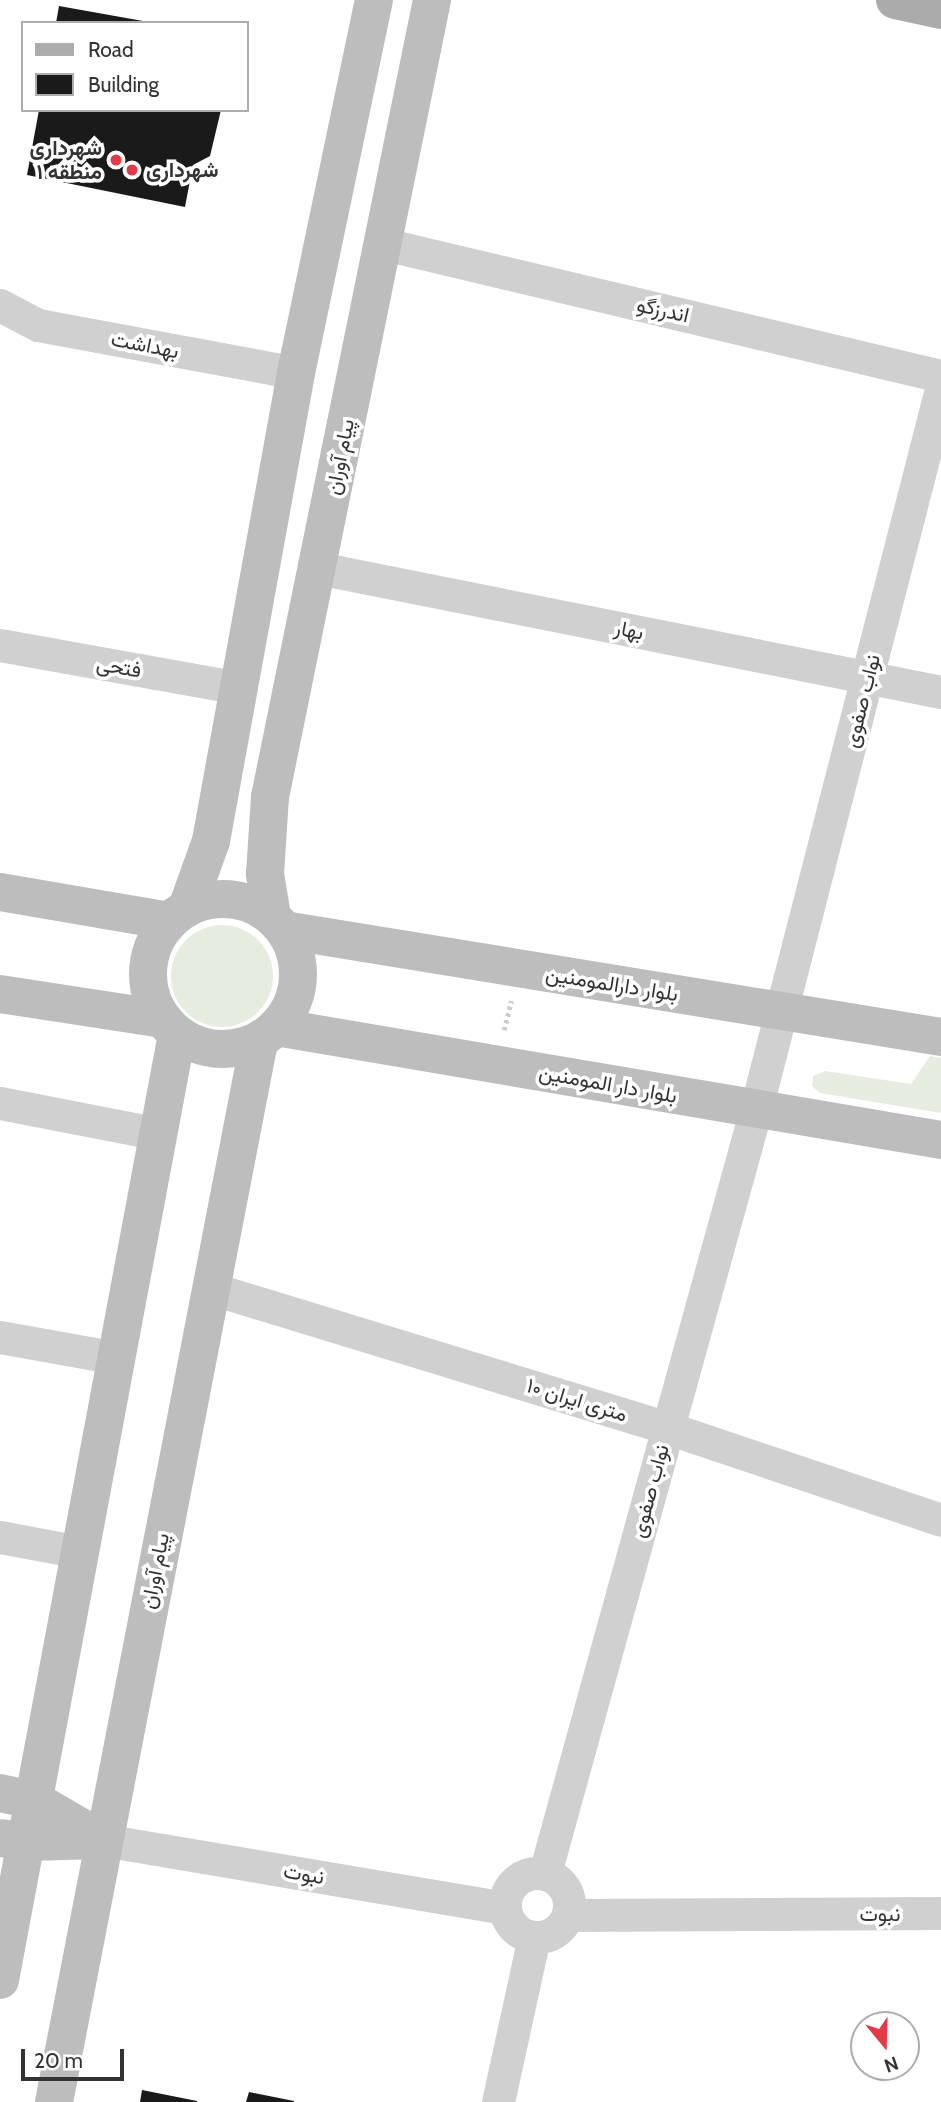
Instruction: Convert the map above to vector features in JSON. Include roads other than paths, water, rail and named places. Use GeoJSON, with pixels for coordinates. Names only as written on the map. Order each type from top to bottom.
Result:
{"type":"FeatureCollection","features":[{"type":"Feature","properties":{"kind":"main road"},"geometry":{"type":"LineString","coordinates":[[0,1980],[17,1797],[80,1552],[159,1133],[170,1027],[152,1000],[149,958],[179,915],[211,841],[296,373],[374,0]]}},
{"type":"Feature","properties":{"kind":"main road","name":"پیام آوران"},"geometry":{"type":"LineString","coordinates":[[278,923],[265,840],[432,0]]}},
{"type":"Feature","properties":{"kind":"main road"},"geometry":{"type":"LineString","coordinates":[[895,0],[941,10]]}},
{"type":"Feature","properties":{"kind":"main road"},"geometry":{"type":"LineString","coordinates":[[211,841],[236,855],[257,849],[265,840]]}},
{"type":"Feature","properties":{"kind":"main road"},"geometry":{"type":"LineString","coordinates":[[0,892],[179,915],[229,900],[278,923],[298,969],[293,1000],[267,1034],[218,1049],[170,1027],[0,994]]}},
{"type":"Feature","properties":{"kind":"main road","name":"بلوار دارالمومنین"},"geometry":{"type":"LineString","coordinates":[[278,923],[520,968],[941,1037]]}},
{"type":"Feature","properties":{"kind":"main road","name":"پیام آوران"},"geometry":{"type":"LineString","coordinates":[[54,2102],[211,1288],[267,1034]]}},
{"type":"Feature","properties":{"kind":"main road","name":"بلوار دار المومنین"},"geometry":{"type":"LineString","coordinates":[[267,1034],[495,1065],[941,1140]]}},
{"type":"Feature","properties":{"kind":"main road"},"geometry":{"type":"LineString","coordinates":[[17,1797],[103,1840]]}},
{"type":"Feature","properties":{"kind":"main road"},"geometry":{"type":"LineString","coordinates":[[13,1840],[103,1840]]}},
{"type":"Feature","properties":{"kind":"street","name":"اندرزگو"},"geometry":{"type":"LineString","coordinates":[[384,244],[941,376]]}},
{"type":"Feature","properties":{"kind":"street","name":"بهداشت"},"geometry":{"type":"LineString","coordinates":[[0,304],[38,325],[296,373]]}},
{"type":"Feature","properties":{"kind":"street","name":"نواب صفوی"},"geometry":{"type":"LineString","coordinates":[[545,1873],[756,1109],[941,389]]}},
{"type":"Feature","properties":{"kind":"street","name":"بهار"},"geometry":{"type":"LineString","coordinates":[[318,568],[941,692]]}},
{"type":"Feature","properties":{"kind":"street","name":"فتحی"},"geometry":{"type":"LineString","coordinates":[[0,645],[238,688]]}},
{"type":"Feature","properties":{"kind":"street"},"geometry":{"type":"LineString","coordinates":[[0,1103],[159,1133]]}},
{"type":"Feature","properties":{"kind":"street","name":"۱۰ متری ایران"},"geometry":{"type":"LineString","coordinates":[[211,1288],[668,1428],[941,1520]]}},
{"type":"Feature","properties":{"kind":"street"},"geometry":{"type":"LineString","coordinates":[[0,1337],[117,1358]]}},
{"type":"Feature","properties":{"kind":"street"},"geometry":{"type":"LineString","coordinates":[[0,1537],[80,1552]]}},
{"type":"Feature","properties":{"kind":"street","name":"نبوت"},"geometry":{"type":"LineString","coordinates":[[103,1840],[504,1908]]}},
{"type":"Feature","properties":{"kind":"street"},"geometry":{"type":"LineString","coordinates":[[534,1872],[545,1873],[555,1877],[568,1894],[568,1915],[555,1932],[534,1937],[514,1928],[504,1908],[515,1880],[534,1872]]}},
{"type":"Feature","properties":{"kind":"street","name":"نبوت"},"geometry":{"type":"LineString","coordinates":[[568,1915],[941,1913]]}},
{"type":"Feature","properties":{"kind":"street"},"geometry":{"type":"LineString","coordinates":[[498,2102],[534,1937]]}},
{"type":"Feature","properties":{"kind":"place","name":"شهرداری منطقه ۱"},"geometry":{"type":"Point","coordinates":[116,160]}},
{"type":"Feature","properties":{"kind":"place","name":"شهرداری"},"geometry":{"type":"Point","coordinates":[132,170]}}]}
